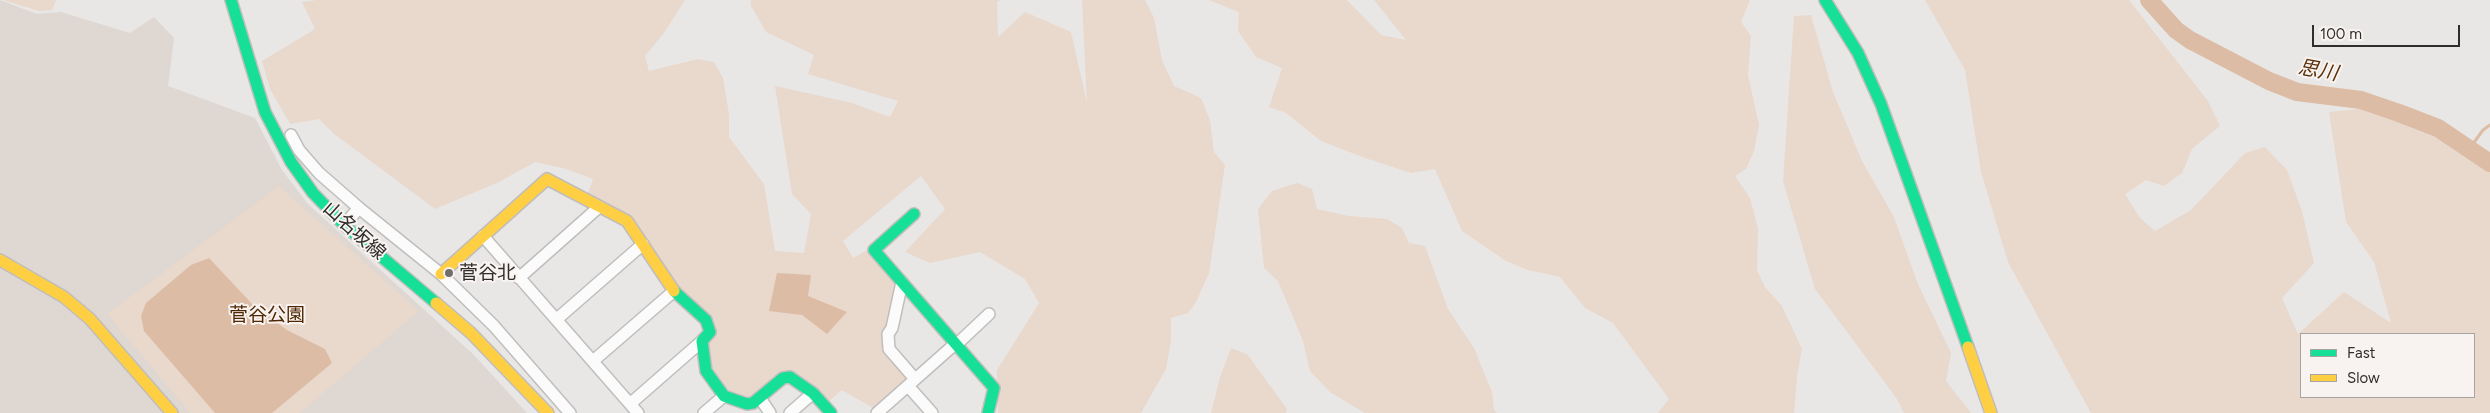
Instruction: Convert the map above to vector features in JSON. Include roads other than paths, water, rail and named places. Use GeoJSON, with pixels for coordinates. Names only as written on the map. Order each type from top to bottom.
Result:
{"type":"FeatureCollection","features":[{"type":"Feature","properties":{"kind":"street","name":"山名坂線"},"geometry":{"type":"LineString","coordinates":[[230,0],[265,112],[291,162],[313,193],[344,225],[471,333],[548,413]]}},
{"type":"Feature","properties":{"kind":"street"},"geometry":{"type":"LineString","coordinates":[[1825,0],[1858,53],[1881,104],[1991,413]]}},
{"type":"Feature","properties":{"kind":"street"},"geometry":{"type":"LineString","coordinates":[[291,135],[299,150],[319,173],[440,274],[494,326],[570,413]]}},
{"type":"Feature","properties":{"kind":"street"},"geometry":{"type":"LineString","coordinates":[[440,274],[547,179],[628,221],[674,291],[706,320],[710,332],[630,404]]}},
{"type":"Feature","properties":{"kind":"street"},"geometry":{"type":"LineString","coordinates":[[519,278],[599,207]]}},
{"type":"Feature","properties":{"kind":"street"},"geometry":{"type":"LineString","coordinates":[[344,225],[359,208]]}},
{"type":"Feature","properties":{"kind":"street"},"geometry":{"type":"LineString","coordinates":[[914,214],[874,250],[994,388],[988,413]]}},
{"type":"Feature","properties":{"kind":"street"},"geometry":{"type":"LineString","coordinates":[[482,236],[638,413]]}},
{"type":"Feature","properties":{"kind":"street"},"geometry":{"type":"LineString","coordinates":[[557,319],[643,244]]}},
{"type":"Feature","properties":{"kind":"street"},"geometry":{"type":"LineString","coordinates":[[0,260],[64,297],[90,319],[172,413]]}},
{"type":"Feature","properties":{"kind":"street"},"geometry":{"type":"LineString","coordinates":[[902,282],[892,328],[888,334],[889,349],[932,413]]}},
{"type":"Feature","properties":{"kind":"street"},"geometry":{"type":"LineString","coordinates":[[593,361],[674,291]]}},
{"type":"Feature","properties":{"kind":"street"},"geometry":{"type":"LineString","coordinates":[[877,413],[989,314]]}},
{"type":"Feature","properties":{"kind":"street"},"geometry":{"type":"LineString","coordinates":[[702,341],[706,371],[724,396],[747,404],[753,403],[783,378],[790,377],[814,392],[831,413]]}},
{"type":"Feature","properties":{"kind":"street"},"geometry":{"type":"LineString","coordinates":[[790,413],[814,392]]}},
{"type":"Feature","properties":{"kind":"street"},"geometry":{"type":"LineString","coordinates":[[704,413],[724,396]]}},
{"type":"Feature","properties":{"kind":"street"},"geometry":{"type":"LineString","coordinates":[[760,398],[770,413]]}},
{"type":"Feature","properties":{"kind":"waterway","name":"思川"},"geometry":{"type":"LineString","coordinates":[[2149,0],[2176,30],[2190,40],[2269,81],[2297,92],[2361,100],[2399,113],[2438,128],[2490,163]]}},
{"type":"Feature","properties":{"kind":"waterway"},"geometry":{"type":"LineString","coordinates":[[2470,148],[2483,130],[2490,125]]}},
{"type":"Feature","properties":{"kind":"place","name":"菅谷北"},"geometry":{"type":"Point","coordinates":[449,273]}},
{"type":"Feature","properties":{"kind":"park label","name":"菅谷公園"},"geometry":{"type":"Point","coordinates":[267,315]}}]}
